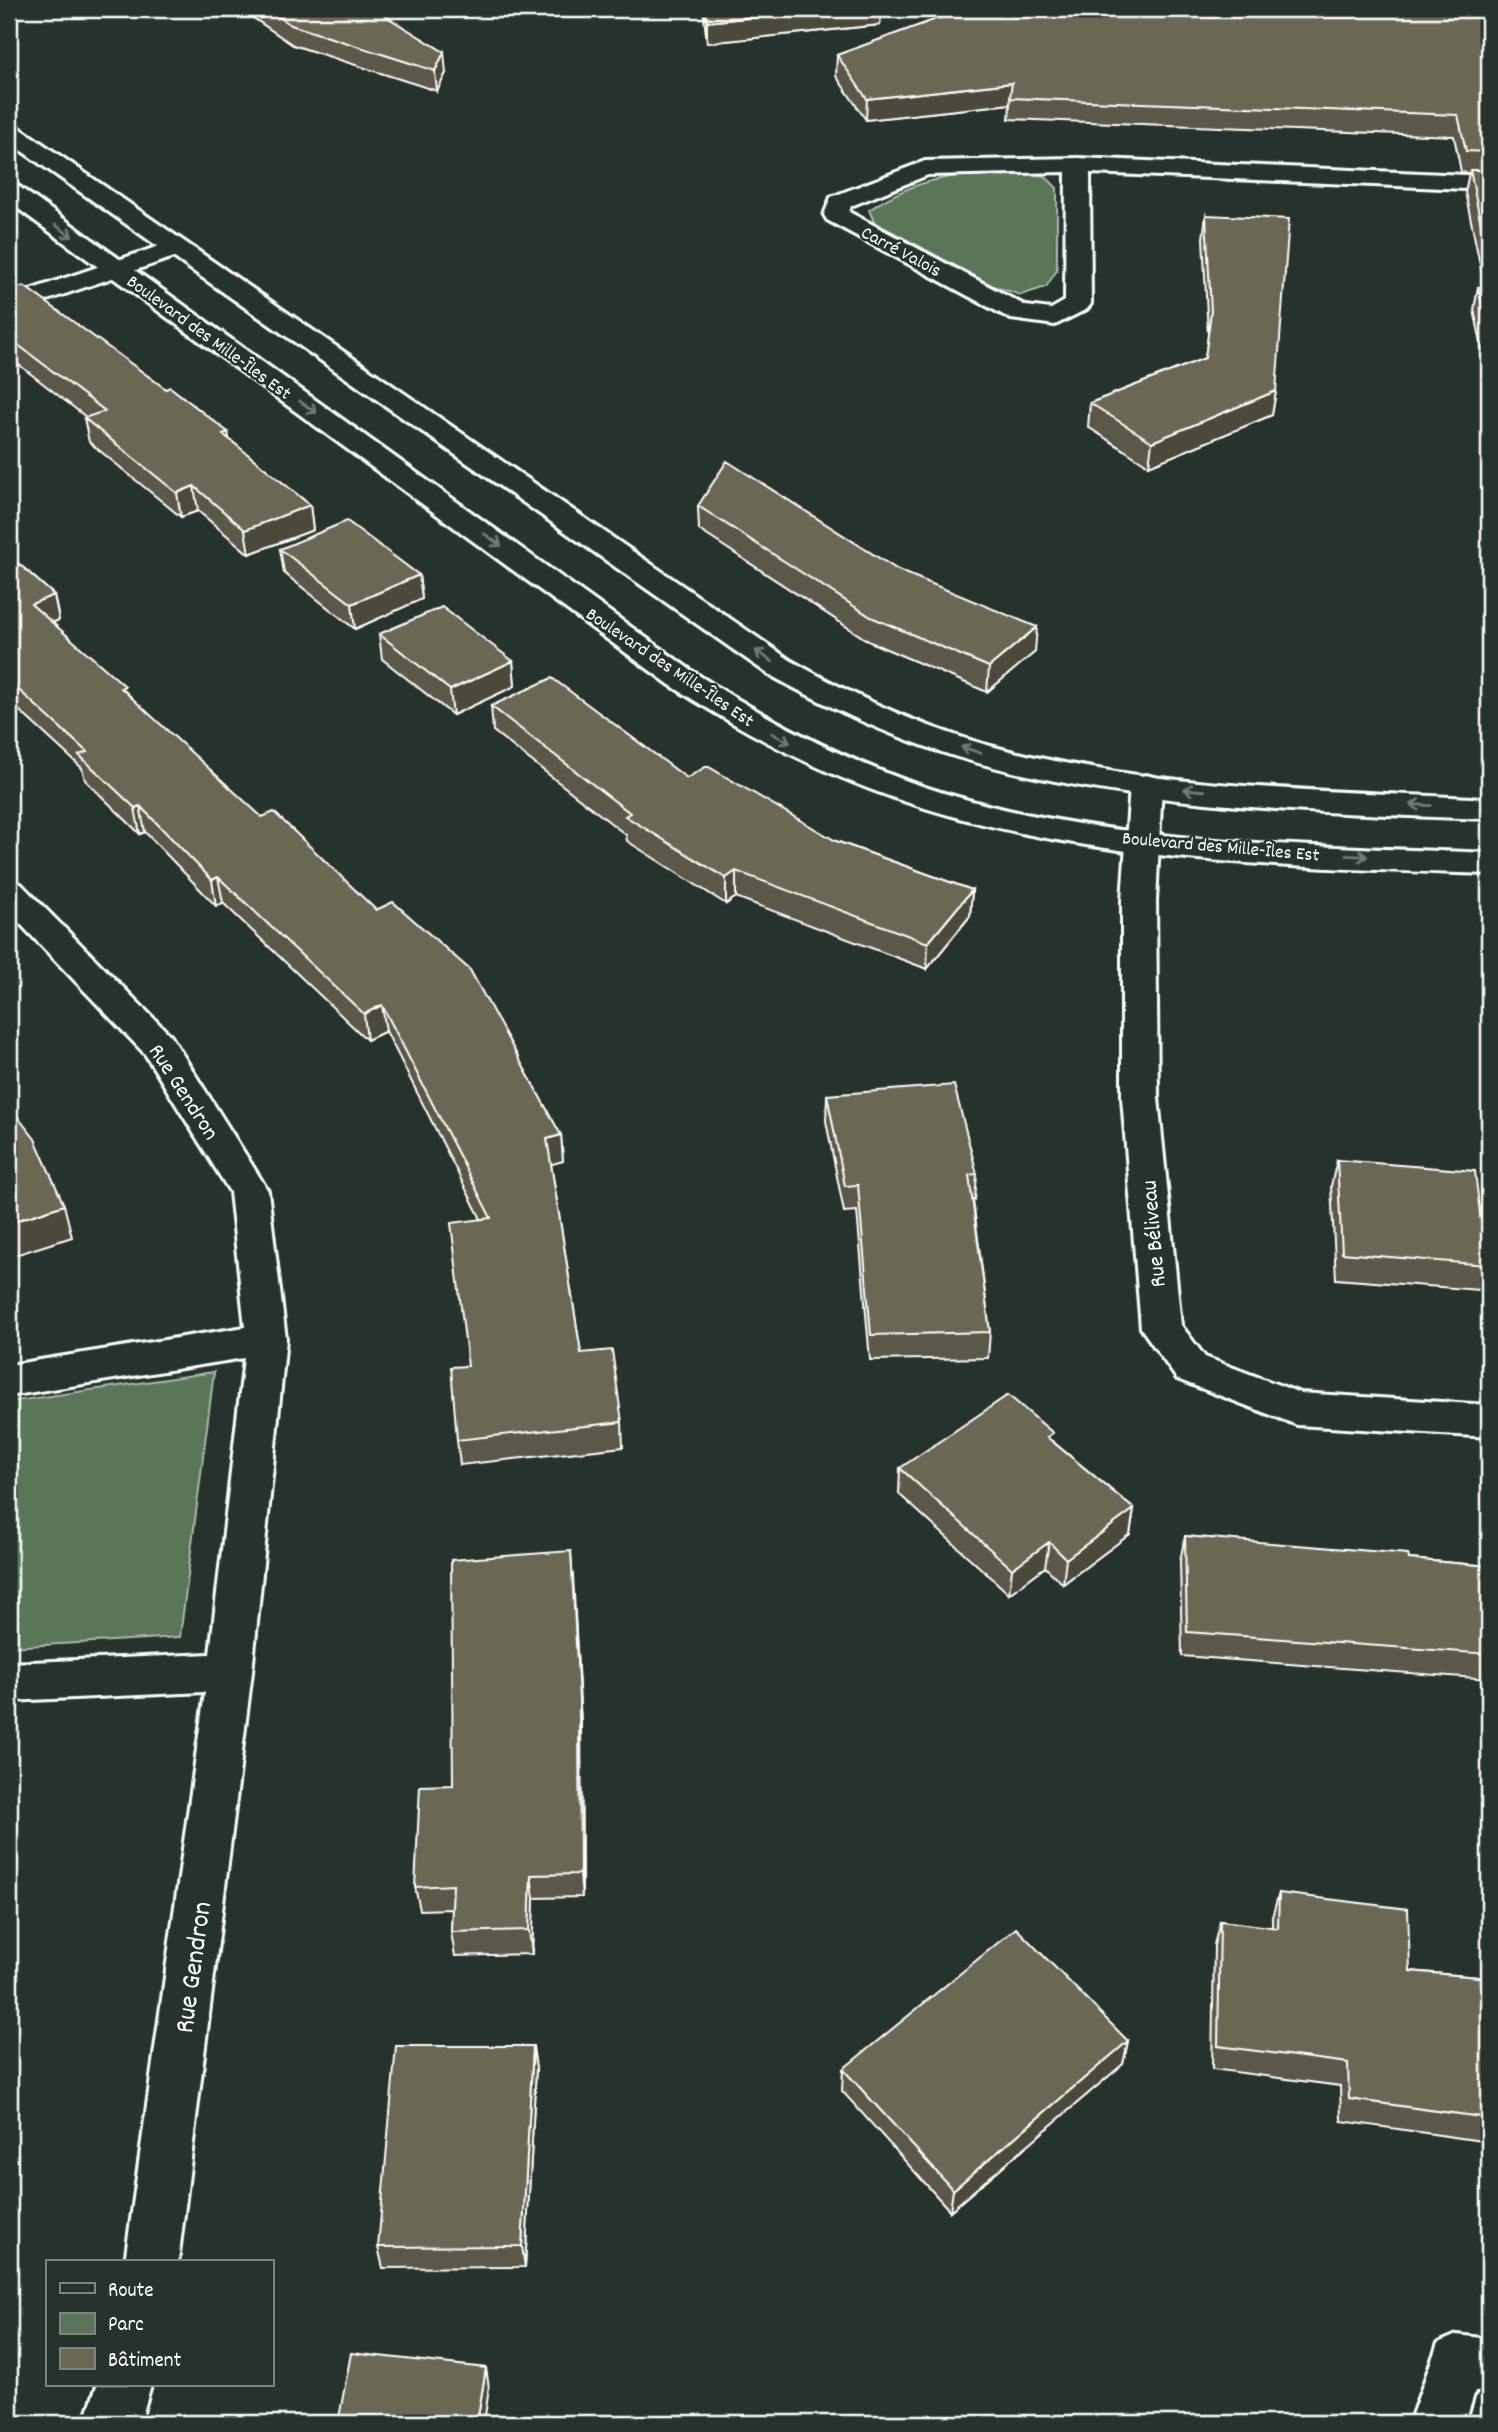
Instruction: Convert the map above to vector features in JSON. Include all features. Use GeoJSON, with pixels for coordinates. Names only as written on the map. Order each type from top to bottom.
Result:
{"type":"FeatureCollection","features":[{"type":"Feature","properties":{"kind":"street"},"geometry":{"type":"LineString","coordinates":[[9,131],[723,628],[815,688],[891,722],[980,752],[1034,766],[1146,785],[1489,809]]}},
{"type":"Feature","properties":{"kind":"street","name":"Carré Valois"},"geometry":{"type":"LineString","coordinates":[[1078,165],[1078,304],[1055,317],[1020,313],[836,215],[840,202],[925,168],[1078,165],[1489,183]]}},
{"type":"Feature","properties":{"kind":"street","name":"Boulevard des Mille-Îles Est"},"geometry":{"type":"LineString","coordinates":[[9,191],[681,678],[780,738],[857,772],[943,803],[1046,826],[1142,841],[1489,864]]}},
{"type":"Feature","properties":{"kind":"street"},"geometry":{"type":"LineString","coordinates":[[9,305],[177,248]]}},
{"type":"Feature","properties":{"kind":"street","name":"Rue Béliveau"},"geometry":{"type":"LineString","coordinates":[[1146,785],[1139,901],[1140,1098],[1161,1328],[1191,1368],[1297,1409],[1489,1421]]}},
{"type":"Feature","properties":{"kind":"street","name":"Rue Gendron"},"geometry":{"type":"LineString","coordinates":[[9,892],[158,1045],[248,1191],[266,1339],[230,1672],[152,2260]]}},
{"type":"Feature","properties":{"kind":"street"},"geometry":{"type":"LineString","coordinates":[[9,1380],[266,1339]]}},
{"type":"Feature","properties":{"kind":"street"},"geometry":{"type":"LineString","coordinates":[[9,1682],[230,1672]]}},
{"type":"Feature","properties":{"kind":"street"},"geometry":{"type":"LineString","coordinates":[[1437,2423],[1457,2362],[1489,2366]]}},
{"type":"Feature","properties":{"kind":"street"},"geometry":{"type":"LineString","coordinates":[[112,2423],[124,2386]]}},
{"type":"Feature","properties":{"kind":"green space"},"geometry":{"type":"Polygon","coordinates":[[[1024,172],[1045,176],[1057,188],[1057,270],[1046,287],[1021,295],[993,286],[874,222],[869,210],[907,189],[944,178],[1024,172]]]}},
{"type":"Feature","properties":{"kind":"green space"},"geometry":{"type":"Polygon","coordinates":[[[214,1372],[180,1637],[9,1647],[9,1402],[214,1372]]]}},
{"type":"Feature","properties":{"kind":"building"},"geometry":{"type":"Polygon","coordinates":[[[267,9],[374,9],[444,52],[435,71],[291,25],[267,9]]]}},
{"type":"Feature","properties":{"kind":"building"},"geometry":{"type":"Polygon","coordinates":[[[705,9],[830,9],[707,22],[705,9]]]}},
{"type":"Feature","properties":{"kind":"building"},"geometry":{"type":"Polygon","coordinates":[[[955,9],[1489,9],[1489,152],[1466,151],[1458,115],[1010,98],[1012,83],[867,99],[837,55],[956,12],[955,9]]]}},
{"type":"Feature","properties":{"kind":"building"},"geometry":{"type":"Polygon","coordinates":[[[1470,170],[1489,170],[1489,264],[1470,170]]]}},
{"type":"Feature","properties":{"kind":"building"},"geometry":{"type":"Polygon","coordinates":[[[1206,215],[1289,219],[1276,391],[1152,442],[1090,403],[1205,358],[1211,312],[1206,215]]]}},
{"type":"Feature","properties":{"kind":"building"},"geometry":{"type":"Polygon","coordinates":[[[24,286],[166,389],[170,387],[228,432],[223,434],[310,505],[245,530],[194,486],[177,493],[84,418],[105,411],[9,338],[9,291],[24,286]]]}},
{"type":"Feature","properties":{"kind":"building"},"geometry":{"type":"Polygon","coordinates":[[[1478,287],[1489,288],[1489,335],[1478,287]]]}},
{"type":"Feature","properties":{"kind":"building"},"geometry":{"type":"Polygon","coordinates":[[[727,461],[898,570],[1037,627],[989,667],[871,617],[698,506],[727,461]]]}},
{"type":"Feature","properties":{"kind":"building"},"geometry":{"type":"Polygon","coordinates":[[[347,521],[419,575],[352,604],[280,549],[347,521]]]}},
{"type":"Feature","properties":{"kind":"building"},"geometry":{"type":"Polygon","coordinates":[[[9,555],[54,595],[31,604],[125,686],[121,688],[262,817],[274,812],[376,910],[393,902],[470,970],[561,1135],[547,1139],[581,1353],[612,1350],[622,1422],[457,1440],[451,1367],[468,1366],[451,1223],[491,1218],[382,1005],[364,1014],[218,877],[212,880],[140,806],[135,808],[79,755],[87,752],[9,681],[9,555]]]}},
{"type":"Feature","properties":{"kind":"building"},"geometry":{"type":"Polygon","coordinates":[[[442,607],[513,661],[450,690],[379,634],[442,607]]]}},
{"type":"Feature","properties":{"kind":"building"},"geometry":{"type":"Polygon","coordinates":[[[552,678],[687,778],[707,766],[836,841],[972,890],[928,943],[736,871],[726,878],[625,816],[630,813],[491,706],[552,678]]]}},
{"type":"Feature","properties":{"kind":"building"},"geometry":{"type":"Polygon","coordinates":[[[954,1085],[977,1174],[969,1175],[990,1332],[871,1335],[858,1185],[845,1186],[827,1095],[954,1085]]]}},
{"type":"Feature","properties":{"kind":"building"},"geometry":{"type":"Polygon","coordinates":[[[9,1106],[35,1139],[64,1205],[9,1223],[9,1106]]]}},
{"type":"Feature","properties":{"kind":"building"},"geometry":{"type":"Polygon","coordinates":[[[1337,1160],[1475,1171],[1486,1265],[1342,1253],[1337,1160]]]}},
{"type":"Feature","properties":{"kind":"building"},"geometry":{"type":"Polygon","coordinates":[[[1008,1395],[1053,1433],[1047,1437],[1134,1509],[1066,1559],[1049,1542],[1012,1569],[900,1468],[1008,1395]]]}},
{"type":"Feature","properties":{"kind":"building"},"geometry":{"type":"Polygon","coordinates":[[[1185,1536],[1408,1554],[1409,1559],[1489,1566],[1489,1654],[1187,1632],[1185,1536]]]}},
{"type":"Feature","properties":{"kind":"building"},"geometry":{"type":"Polygon","coordinates":[[[571,1551],[579,1699],[580,1874],[531,1875],[529,1930],[451,1932],[453,1885],[415,1887],[420,1786],[453,1785],[451,1560],[571,1551]]]}},
{"type":"Feature","properties":{"kind":"building"},"geometry":{"type":"Polygon","coordinates":[[[1279,1893],[1408,1909],[1410,1971],[1489,1978],[1489,2118],[1349,2099],[1348,2063],[1218,2046],[1220,1921],[1278,1928],[1279,1893]]]}},
{"type":"Feature","properties":{"kind":"building"},"geometry":{"type":"Polygon","coordinates":[[[1016,1928],[1128,2041],[953,2190],[843,2069],[1016,1928]]]}},
{"type":"Feature","properties":{"kind":"building"},"geometry":{"type":"Polygon","coordinates":[[[396,2046],[533,2046],[522,2246],[378,2247],[396,2046]]]}},
{"type":"Feature","properties":{"kind":"building"},"geometry":{"type":"Polygon","coordinates":[[[351,2353],[486,2368],[477,2423],[338,2423],[351,2353]]]}}]}
